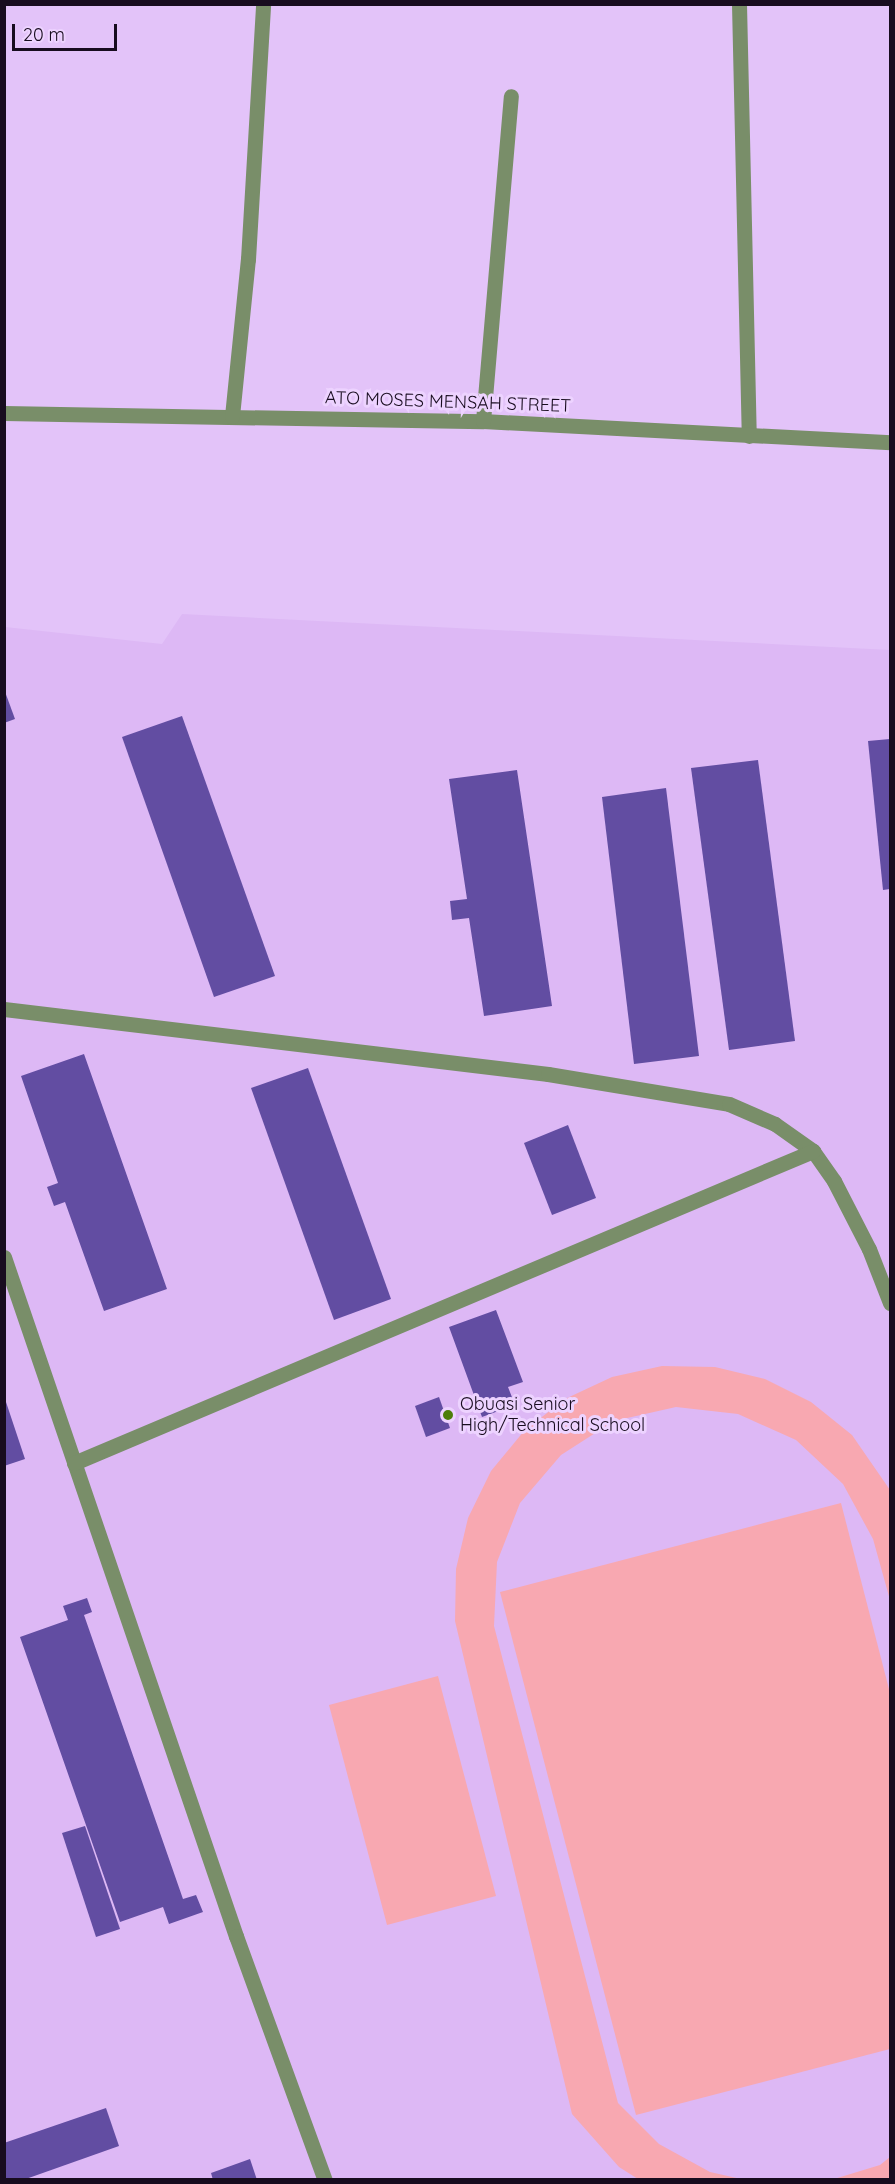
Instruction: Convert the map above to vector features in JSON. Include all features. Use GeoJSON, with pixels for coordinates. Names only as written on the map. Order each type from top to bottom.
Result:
{"type":"FeatureCollection","features":[{"type":"Feature","properties":{"kind":"street"},"geometry":{"type":"LineString","coordinates":[[232,416],[248,258],[263,4]]}},
{"type":"Feature","properties":{"kind":"street"},"geometry":{"type":"LineString","coordinates":[[739,4],[749,436]]}},
{"type":"Feature","properties":{"kind":"street"},"geometry":{"type":"LineString","coordinates":[[483,421],[512,96]]}},
{"type":"Feature","properties":{"kind":"street","name":"ATO MOSES MENSAH STREET"},"geometry":{"type":"LineString","coordinates":[[4,413],[483,421],[891,442]]}},
{"type":"Feature","properties":{"kind":"street"},"geometry":{"type":"LineString","coordinates":[[4,1009],[548,1074],[729,1104],[775,1124],[813,1150],[834,1181],[869,1249],[891,1303]]}},
{"type":"Feature","properties":{"kind":"street"},"geometry":{"type":"LineString","coordinates":[[74,1462],[813,1150]]}},
{"type":"Feature","properties":{"kind":"street"},"geometry":{"type":"LineString","coordinates":[[4,1257],[236,1936],[325,2180]]}},
{"type":"Feature","properties":{"kind":"shaded area","name":"Obuasi Senior High/Technical School"},"geometry":{"type":"Polygon","coordinates":[[[182,614],[890,650],[890,2179],[5,2180],[5,627],[162,644],[182,614]]]}},
{"type":"Feature","properties":{"kind":"shaded area"},"geometry":{"type":"Polygon","coordinates":[[[662,1366],[715,1367],[765,1379],[811,1402],[852,1435],[890,1490],[890,1600],[873,1539],[843,1484],[796,1440],[738,1414],[676,1407],[614,1421],[561,1455],[520,1503],[497,1562],[494,1626],[618,2103],[659,2144],[710,2172],[741,2179],[638,2179],[619,2167],[572,2114],[455,1621],[456,1569],[468,1518],[491,1471],[524,1431],[565,1399],[612,1377],[662,1366]]]}},
{"type":"Feature","properties":{"kind":"shaded area"},"geometry":{"type":"Polygon","coordinates":[[[841,1503],[890,1693],[890,2049],[636,2115],[500,1592],[841,1503]]]}},
{"type":"Feature","properties":{"kind":"shaded area"},"geometry":{"type":"Polygon","coordinates":[[[438,1676],[496,1896],[387,1925],[329,1705],[438,1676]]]}},
{"type":"Feature","properties":{"kind":"shaded area"},"geometry":{"type":"Polygon","coordinates":[[[890,2157],[890,2179],[834,2179],[880,2165],[890,2157]]]}},
{"type":"Feature","properties":{"kind":"building"},"geometry":{"type":"Polygon","coordinates":[[[4,689],[15,719],[4,723],[4,689]]]}},
{"type":"Feature","properties":{"kind":"building"},"geometry":{"type":"Polygon","coordinates":[[[182,716],[275,976],[214,997],[122,737],[182,716]]]}},
{"type":"Feature","properties":{"kind":"building"},"geometry":{"type":"Polygon","coordinates":[[[890,739],[890,889],[883,890],[868,741],[890,739]]]}},
{"type":"Feature","properties":{"kind":"building"},"geometry":{"type":"Polygon","coordinates":[[[758,760],[795,1041],[729,1050],[691,768],[758,760]]]}},
{"type":"Feature","properties":{"kind":"building"},"geometry":{"type":"Polygon","coordinates":[[[517,770],[552,1006],[484,1016],[469,918],[452,920],[450,901],[467,899],[449,779],[517,770]]]}},
{"type":"Feature","properties":{"kind":"building"},"geometry":{"type":"Polygon","coordinates":[[[666,788],[699,1056],[634,1064],[602,797],[666,788]]]}},
{"type":"Feature","properties":{"kind":"building"},"geometry":{"type":"Polygon","coordinates":[[[84,1054],[167,1289],[104,1311],[65,1202],[54,1206],[47,1187],[58,1183],[21,1076],[84,1054]]]}},
{"type":"Feature","properties":{"kind":"building"},"geometry":{"type":"Polygon","coordinates":[[[308,1068],[391,1299],[334,1320],[251,1088],[308,1068]]]}},
{"type":"Feature","properties":{"kind":"building"},"geometry":{"type":"Polygon","coordinates":[[[568,1125],[596,1198],[552,1215],[524,1143],[568,1125]]]}},
{"type":"Feature","properties":{"kind":"building"},"geometry":{"type":"Polygon","coordinates":[[[496,1310],[523,1382],[508,1387],[515,1405],[482,1417],[449,1327],[496,1310]]]}},
{"type":"Feature","properties":{"kind":"building"},"geometry":{"type":"Polygon","coordinates":[[[4,1396],[25,1459],[4,1466],[4,1396]]]}},
{"type":"Feature","properties":{"kind":"building"},"geometry":{"type":"Polygon","coordinates":[[[439,1397],[450,1428],[426,1437],[415,1406],[439,1397]]]}},
{"type":"Feature","properties":{"kind":"building"},"geometry":{"type":"Polygon","coordinates":[[[87,1598],[92,1612],[84,1615],[183,1899],[196,1895],[203,1912],[169,1924],[163,1907],[120,1922],[20,1637],[68,1620],[63,1606],[87,1598]]]}},
{"type":"Feature","properties":{"kind":"building"},"geometry":{"type":"Polygon","coordinates":[[[85,1826],[120,1929],[96,1937],[62,1833],[85,1826]]]}},
{"type":"Feature","properties":{"kind":"building"},"geometry":{"type":"Polygon","coordinates":[[[106,2108],[119,2146],[23,2180],[4,2180],[4,2143],[106,2108]]]}},
{"type":"Feature","properties":{"kind":"building"},"geometry":{"type":"Polygon","coordinates":[[[250,2159],[257,2180],[213,2180],[211,2173],[250,2159]]]}},
{"type":"Feature","properties":{"kind":"place","name":"Obuasi Senior High/Technical School"},"geometry":{"type":"Point","coordinates":[448,1415]}}]}
